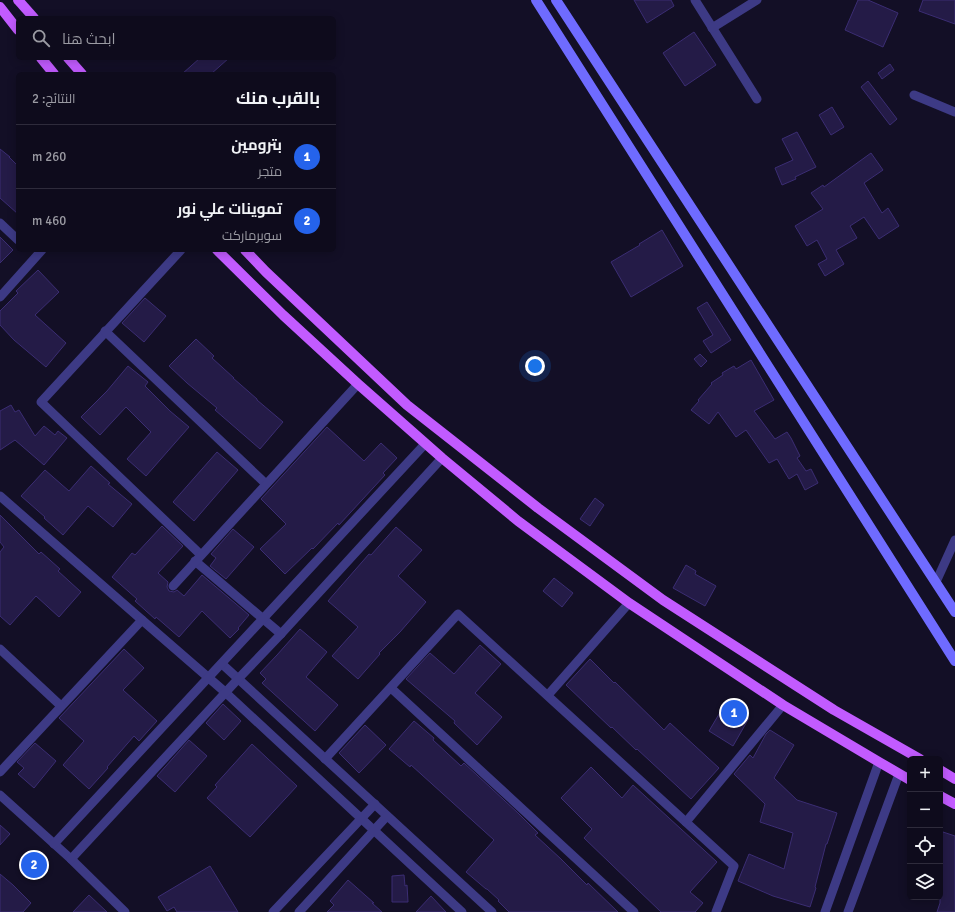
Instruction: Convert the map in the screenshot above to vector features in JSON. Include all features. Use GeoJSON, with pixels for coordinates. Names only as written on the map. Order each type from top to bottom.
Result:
{"type":"FeatureCollection","features":[{"type":"Feature","properties":{"kind":"main road"},"geometry":{"type":"LineString","coordinates":[[18,0],[32,16]]}},
{"type":"Feature","properties":{"kind":"main road"},"geometry":{"type":"LineString","coordinates":[[536,0],[955,661]]}},
{"type":"Feature","properties":{"kind":"main road"},"geometry":{"type":"LineString","coordinates":[[556,0],[955,612]]}},
{"type":"Feature","properties":{"kind":"main road"},"geometry":{"type":"LineString","coordinates":[[0,7],[16,27]]}},
{"type":"Feature","properties":{"kind":"main road"},"geometry":{"type":"LineString","coordinates":[[43,60],[52,72]]}},
{"type":"Feature","properties":{"kind":"main road"},"geometry":{"type":"LineString","coordinates":[[70,60],[80,72]]}},
{"type":"Feature","properties":{"kind":"main road"},"geometry":{"type":"LineString","coordinates":[[219,252],[283,315],[396,419],[518,521],[629,602],[783,704],[907,778]]}},
{"type":"Feature","properties":{"kind":"main road"},"geometry":{"type":"LineString","coordinates":[[247,252],[266,272],[407,405],[538,508],[663,600],[834,710],[915,756]]}},
{"type":"Feature","properties":{"kind":"main road"},"geometry":{"type":"LineString","coordinates":[[943,772],[955,779]]}},
{"type":"Feature","properties":{"kind":"main road"},"geometry":{"type":"LineString","coordinates":[[943,798],[955,804]]}},
{"type":"Feature","properties":{"kind":"street"},"geometry":{"type":"LineString","coordinates":[[695,0],[757,99]]}},
{"type":"Feature","properties":{"kind":"street"},"geometry":{"type":"LineString","coordinates":[[712,28],[757,0]]}},
{"type":"Feature","properties":{"kind":"street"},"geometry":{"type":"LineString","coordinates":[[914,95],[955,112]]}},
{"type":"Feature","properties":{"kind":"street"},"geometry":{"type":"LineString","coordinates":[[0,223],[16,238]]}},
{"type":"Feature","properties":{"kind":"street"},"geometry":{"type":"LineString","coordinates":[[179,252],[41,402],[198,558],[281,634]]}},
{"type":"Feature","properties":{"kind":"street"},"geometry":{"type":"LineString","coordinates":[[0,297],[39,253]]}},
{"type":"Feature","properties":{"kind":"street"},"geometry":{"type":"LineString","coordinates":[[105,331],[266,484]]}},
{"type":"Feature","properties":{"kind":"street"},"geometry":{"type":"LineString","coordinates":[[173,586],[358,384]]}},
{"type":"Feature","properties":{"kind":"street"},"geometry":{"type":"LineString","coordinates":[[54,844],[425,444]]}},
{"type":"Feature","properties":{"kind":"street"},"geometry":{"type":"LineString","coordinates":[[71,859],[281,634],[442,458]]}},
{"type":"Feature","properties":{"kind":"street"},"geometry":{"type":"LineString","coordinates":[[0,496],[226,692],[462,912]]}},
{"type":"Feature","properties":{"kind":"street"},"geometry":{"type":"LineString","coordinates":[[936,582],[955,540]]}},
{"type":"Feature","properties":{"kind":"street"},"geometry":{"type":"LineString","coordinates":[[548,695],[629,602]]}},
{"type":"Feature","properties":{"kind":"street"},"geometry":{"type":"LineString","coordinates":[[325,759],[458,614],[734,866],[716,912]]}},
{"type":"Feature","properties":{"kind":"street"},"geometry":{"type":"LineString","coordinates":[[0,772],[142,620]]}},
{"type":"Feature","properties":{"kind":"street"},"geometry":{"type":"LineString","coordinates":[[0,649],[61,706]]}},
{"type":"Feature","properties":{"kind":"street"},"geometry":{"type":"LineString","coordinates":[[222,664],[492,912]]}},
{"type":"Feature","properties":{"kind":"street"},"geometry":{"type":"LineString","coordinates":[[391,688],[634,912]]}},
{"type":"Feature","properties":{"kind":"street"},"geometry":{"type":"LineString","coordinates":[[686,822],[783,704]]}},
{"type":"Feature","properties":{"kind":"street"},"geometry":{"type":"LineString","coordinates":[[825,912],[879,762]]}},
{"type":"Feature","properties":{"kind":"street"},"geometry":{"type":"LineString","coordinates":[[848,912],[899,774]]}},
{"type":"Feature","properties":{"kind":"street"},"geometry":{"type":"LineString","coordinates":[[0,795],[71,859],[125,912]]}},
{"type":"Feature","properties":{"kind":"street"},"geometry":{"type":"LineString","coordinates":[[273,912],[375,804]]}},
{"type":"Feature","properties":{"kind":"street"},"geometry":{"type":"LineString","coordinates":[[312,912],[302,909],[387,816]]}},
{"type":"Feature","properties":{"kind":"building"},"geometry":{"type":"Polygon","coordinates":[[[634,0],[671,0],[674,6],[647,23],[634,0]]]}},
{"type":"Feature","properties":{"kind":"building"},"geometry":{"type":"Polygon","coordinates":[[[858,0],[868,0],[898,13],[883,47],[845,30],[858,0]]]}},
{"type":"Feature","properties":{"kind":"building"},"geometry":{"type":"Polygon","coordinates":[[[923,0],[955,0],[955,24],[919,11],[923,0]]]}},
{"type":"Feature","properties":{"kind":"building"},"geometry":{"type":"Polygon","coordinates":[[[694,32],[716,65],[685,86],[663,53],[694,32]]]}},
{"type":"Feature","properties":{"kind":"building"},"geometry":{"type":"Polygon","coordinates":[[[198,60],[227,60],[213,72],[184,72],[198,60]]]}},
{"type":"Feature","properties":{"kind":"building"},"geometry":{"type":"Polygon","coordinates":[[[890,64],[894,70],[882,79],[878,73],[890,64]]]}},
{"type":"Feature","properties":{"kind":"building"},"geometry":{"type":"Polygon","coordinates":[[[868,81],[897,119],[890,125],[861,87],[868,81]]]}},
{"type":"Feature","properties":{"kind":"building"},"geometry":{"type":"Polygon","coordinates":[[[832,107],[844,127],[831,135],[819,115],[832,107]]]}},
{"type":"Feature","properties":{"kind":"building"},"geometry":{"type":"Polygon","coordinates":[[[797,132],[816,167],[795,177],[796,179],[782,185],[775,168],[793,160],[782,139],[797,132]]]}},
{"type":"Feature","properties":{"kind":"building"},"geometry":{"type":"Polygon","coordinates":[[[0,149],[16,164],[16,212],[0,198],[0,149]]]}},
{"type":"Feature","properties":{"kind":"building"},"geometry":{"type":"Polygon","coordinates":[[[871,153],[883,170],[864,183],[882,213],[888,208],[899,226],[879,239],[864,217],[850,226],[857,238],[836,250],[844,264],[825,276],[818,264],[827,259],[817,240],[807,246],[795,226],[823,209],[811,193],[823,185],[824,187],[871,153]]]}},
{"type":"Feature","properties":{"kind":"building"},"geometry":{"type":"Polygon","coordinates":[[[662,230],[683,266],[631,297],[611,262],[662,230]]]}},
{"type":"Feature","properties":{"kind":"building"},"geometry":{"type":"Polygon","coordinates":[[[0,237],[13,250],[0,263],[0,237]]]}},
{"type":"Feature","properties":{"kind":"building"},"geometry":{"type":"Polygon","coordinates":[[[38,270],[59,292],[35,315],[66,343],[46,367],[14,340],[0,325],[0,311],[18,293],[16,291],[38,270]]]}},
{"type":"Feature","properties":{"kind":"building"},"geometry":{"type":"Polygon","coordinates":[[[145,298],[166,316],[144,342],[122,323],[145,298]]]}},
{"type":"Feature","properties":{"kind":"building"},"geometry":{"type":"Polygon","coordinates":[[[707,302],[731,340],[711,353],[703,341],[713,335],[697,308],[707,302]]]}},
{"type":"Feature","properties":{"kind":"building"},"geometry":{"type":"Polygon","coordinates":[[[196,339],[214,356],[212,358],[283,422],[260,449],[215,410],[217,408],[169,366],[196,339]]]}},
{"type":"Feature","properties":{"kind":"building"},"geometry":{"type":"Polygon","coordinates":[[[700,354],[707,361],[701,367],[694,359],[700,354]]]}},
{"type":"Feature","properties":{"kind":"building"},"geometry":{"type":"Polygon","coordinates":[[[751,360],[774,400],[754,411],[775,439],[787,432],[791,438],[800,456],[797,458],[806,471],[811,469],[818,483],[805,490],[797,474],[789,479],[777,459],[769,463],[746,430],[736,437],[718,412],[709,424],[691,410],[712,384],[711,383],[723,375],[722,373],[734,366],[736,369],[751,360]]]}},
{"type":"Feature","properties":{"kind":"building"},"geometry":{"type":"Polygon","coordinates":[[[128,366],[148,382],[145,386],[170,411],[189,427],[146,476],[127,459],[151,432],[126,407],[100,435],[81,417],[107,391],[128,366]]]}},
{"type":"Feature","properties":{"kind":"building"},"geometry":{"type":"Polygon","coordinates":[[[11,405],[15,412],[19,410],[35,436],[44,426],[55,435],[58,431],[67,438],[44,465],[15,440],[0,450],[0,411],[11,405]]]}},
{"type":"Feature","properties":{"kind":"building"},"geometry":{"type":"Polygon","coordinates":[[[327,427],[364,461],[381,443],[397,458],[383,473],[385,475],[339,525],[338,523],[313,549],[312,548],[285,574],[260,549],[286,524],[261,499],[327,427]]]}},
{"type":"Feature","properties":{"kind":"building"},"geometry":{"type":"Polygon","coordinates":[[[217,452],[238,470],[194,521],[173,502],[217,452]]]}},
{"type":"Feature","properties":{"kind":"building"},"geometry":{"type":"Polygon","coordinates":[[[91,466],[110,483],[108,484],[132,504],[113,527],[88,506],[63,535],[21,496],[45,470],[69,491],[91,466]]]}},
{"type":"Feature","properties":{"kind":"building"},"geometry":{"type":"Polygon","coordinates":[[[595,498],[604,505],[590,526],[580,519],[595,498]]]}},
{"type":"Feature","properties":{"kind":"building"},"geometry":{"type":"Polygon","coordinates":[[[0,515],[39,554],[41,552],[60,569],[58,571],[81,592],[59,617],[36,596],[10,625],[0,616],[0,552],[4,547],[0,542],[0,515]]]}},
{"type":"Feature","properties":{"kind":"building"},"geometry":{"type":"Polygon","coordinates":[[[162,526],[183,546],[158,573],[168,582],[167,587],[169,591],[174,592],[177,590],[184,596],[202,575],[249,615],[238,628],[239,629],[230,638],[202,611],[179,637],[156,617],[155,619],[135,601],[137,599],[112,577],[132,553],[135,555],[162,526]]]}},
{"type":"Feature","properties":{"kind":"building"},"geometry":{"type":"Polygon","coordinates":[[[396,527],[422,550],[398,576],[426,602],[400,632],[379,653],[380,654],[358,679],[332,656],[358,627],[328,601],[369,554],[371,555],[396,527]]]}},
{"type":"Feature","properties":{"kind":"building"},"geometry":{"type":"Polygon","coordinates":[[[233,529],[254,547],[226,579],[210,566],[216,558],[211,554],[233,529]]]}},
{"type":"Feature","properties":{"kind":"building"},"geometry":{"type":"Polygon","coordinates":[[[686,565],[696,571],[695,574],[716,586],[705,606],[673,588],[686,565]]]}},
{"type":"Feature","properties":{"kind":"building"},"geometry":{"type":"Polygon","coordinates":[[[554,578],[573,593],[562,607],[543,591],[554,578]]]}},
{"type":"Feature","properties":{"kind":"building"},"geometry":{"type":"Polygon","coordinates":[[[300,629],[327,652],[306,677],[338,705],[315,731],[262,683],[266,679],[260,673],[300,629]]]}},
{"type":"Feature","properties":{"kind":"building"},"geometry":{"type":"Polygon","coordinates":[[[480,645],[501,664],[475,693],[502,717],[477,745],[454,723],[455,721],[406,679],[430,653],[454,674],[480,645]]]}},
{"type":"Feature","properties":{"kind":"building"},"geometry":{"type":"Polygon","coordinates":[[[124,649],[144,668],[123,690],[157,721],[139,741],[134,736],[89,789],[63,765],[84,741],[59,718],[124,649]]]}},
{"type":"Feature","properties":{"kind":"building"},"geometry":{"type":"Polygon","coordinates":[[[590,659],[664,730],[670,723],[719,768],[691,799],[637,749],[636,750],[612,727],[611,728],[566,685],[590,659]]]}},
{"type":"Feature","properties":{"kind":"building"},"geometry":{"type":"Polygon","coordinates":[[[223,704],[241,721],[224,740],[206,723],[223,704]]]}},
{"type":"Feature","properties":{"kind":"building"},"geometry":{"type":"Polygon","coordinates":[[[725,704],[749,718],[733,746],[709,731],[725,704]]]}},
{"type":"Feature","properties":{"kind":"building"},"geometry":{"type":"Polygon","coordinates":[[[414,721],[434,738],[433,740],[461,766],[464,763],[518,813],[538,833],[535,835],[587,885],[588,883],[618,912],[509,912],[498,901],[499,900],[466,872],[494,840],[411,765],[410,767],[389,749],[414,721]]]}},
{"type":"Feature","properties":{"kind":"building"},"geometry":{"type":"Polygon","coordinates":[[[365,725],[386,745],[359,773],[339,753],[365,725]]]}},
{"type":"Feature","properties":{"kind":"building"},"geometry":{"type":"Polygon","coordinates":[[[770,730],[794,745],[774,778],[797,800],[837,813],[826,844],[810,907],[773,896],[738,881],[749,854],[784,869],[793,833],[760,822],[765,804],[734,774],[750,755],[753,758],[766,734],[770,730]]]}},
{"type":"Feature","properties":{"kind":"building"},"geometry":{"type":"Polygon","coordinates":[[[189,740],[207,756],[175,792],[157,776],[189,740]]]}},
{"type":"Feature","properties":{"kind":"building"},"geometry":{"type":"Polygon","coordinates":[[[35,743],[56,761],[34,788],[18,774],[24,768],[17,762],[35,743]]]}},
{"type":"Feature","properties":{"kind":"building"},"geometry":{"type":"Polygon","coordinates":[[[252,744],[297,786],[250,837],[207,798],[217,787],[215,785],[252,744]]]}},
{"type":"Feature","properties":{"kind":"building"},"geometry":{"type":"Polygon","coordinates":[[[591,767],[622,798],[633,785],[717,862],[690,892],[703,903],[695,912],[661,912],[584,838],[592,829],[561,798],[591,767]]]}},
{"type":"Feature","properties":{"kind":"building"},"geometry":{"type":"Polygon","coordinates":[[[0,825],[10,834],[0,845],[0,825]]]}},
{"type":"Feature","properties":{"kind":"building"},"geometry":{"type":"Polygon","coordinates":[[[943,832],[955,836],[955,912],[937,912],[940,900],[943,900],[943,832]]]}},
{"type":"Feature","properties":{"kind":"building"},"geometry":{"type":"Polygon","coordinates":[[[210,866],[238,912],[177,912],[174,907],[167,911],[158,897],[210,866]]]}},
{"type":"Feature","properties":{"kind":"building"},"geometry":{"type":"Polygon","coordinates":[[[0,874],[31,903],[23,912],[0,912],[0,874]]]}},
{"type":"Feature","properties":{"kind":"building"},"geometry":{"type":"Polygon","coordinates":[[[404,875],[405,886],[407,885],[408,902],[392,902],[392,876],[404,875]]]}},
{"type":"Feature","properties":{"kind":"building"},"geometry":{"type":"Polygon","coordinates":[[[348,880],[382,912],[327,912],[334,905],[330,901],[348,880]]]}},
{"type":"Feature","properties":{"kind":"building"},"geometry":{"type":"Polygon","coordinates":[[[89,895],[107,912],[73,912],[89,895]]]}},
{"type":"Feature","properties":{"kind":"building"},"geometry":{"type":"Polygon","coordinates":[[[431,896],[446,912],[416,912],[431,896]]]}},
{"type":"Feature","properties":{"kind":"place","name":"بترومين"},"geometry":{"type":"Point","coordinates":[734,713]}},
{"type":"Feature","properties":{"kind":"place","name":"تموينات علي نور"},"geometry":{"type":"Point","coordinates":[34,865]}}]}
